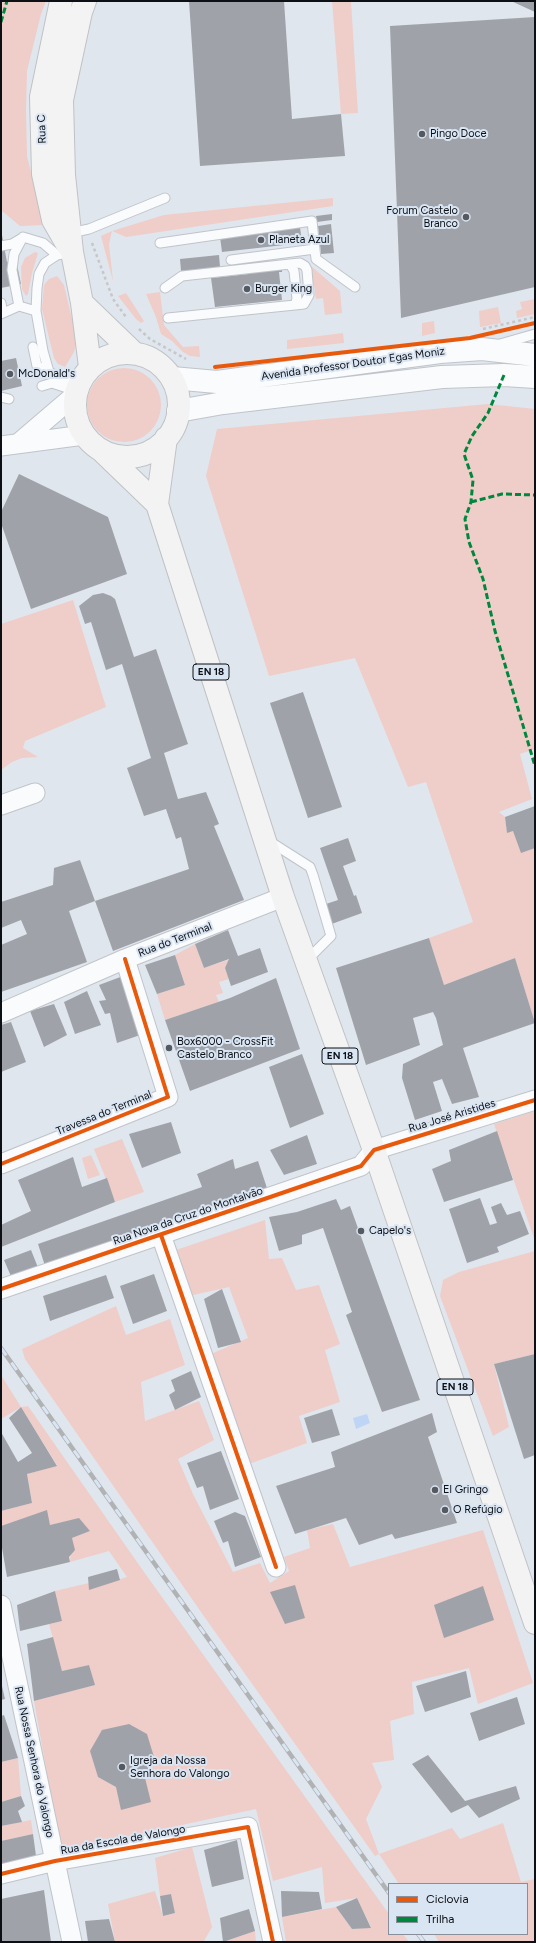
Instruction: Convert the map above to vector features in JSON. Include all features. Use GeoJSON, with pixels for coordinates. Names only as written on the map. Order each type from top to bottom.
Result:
{"type":"FeatureCollection","features":[{"type":"Feature","properties":{"kind":"main road","name":"Rua C"},"geometry":{"type":"LineString","coordinates":[[61,1],[41,97],[43,174],[53,220],[66,247],[82,303],[90,367]]}},
{"type":"Feature","properties":{"kind":"main road","name":"Rua C"},"geometry":{"type":"LineString","coordinates":[[66,247],[62,100],[81,12],[85,1]]}},
{"type":"Feature","properties":{"kind":"main road"},"geometry":{"type":"LineString","coordinates":[[82,303],[134,353]]}},
{"type":"Feature","properties":{"kind":"main road","name":"Avenida Professor Doutor Egas Moniz"},"geometry":{"type":"LineString","coordinates":[[172,378],[217,382],[440,352],[482,349],[535,355]]}},
{"type":"Feature","properties":{"kind":"main road"},"geometry":{"type":"LineString","coordinates":[[134,353],[153,360],[161,365],[172,378],[177,392],[178,411],[176,422],[166,438],[157,447],[139,455],[118,456],[92,442],[76,417],[76,391],[90,367],[105,357],[114,354],[134,353]]}},
{"type":"Feature","properties":{"kind":"main road","name":"Avenida Professor Doutor Egas Moniz"},"geometry":{"type":"LineString","coordinates":[[178,411],[223,403],[442,377],[504,375],[535,377]]}},
{"type":"Feature","properties":{"kind":"main road","name":"EN 18"},"geometry":{"type":"LineString","coordinates":[[166,438],[157,504],[283,897],[374,1150],[535,1623]]}},
{"type":"Feature","properties":{"kind":"main road","name":"EN 18"},"geometry":{"type":"LineString","coordinates":[[92,442],[157,504]]}},
{"type":"Feature","properties":{"kind":"street"},"geometry":{"type":"LineString","coordinates":[[20,442],[76,391]]}},
{"type":"Feature","properties":{"kind":"street"},"geometry":{"type":"LineString","coordinates":[[1,446],[20,442],[92,442]]}},
{"type":"Feature","properties":{"kind":"street"},"geometry":{"type":"LineString","coordinates":[[1,805],[35,793]]}},
{"type":"Feature","properties":{"kind":"street","name":"Rua do Terminal"},"geometry":{"type":"LineString","coordinates":[[1,1013],[125,959],[283,897]]}},
{"type":"Feature","properties":{"kind":"street","name":"Travessa do Terminal"},"geometry":{"type":"LineString","coordinates":[[1,1164],[168,1097],[125,959]]}},
{"type":"Feature","properties":{"kind":"street","name":"Rua José Aristides"},"geometry":{"type":"LineString","coordinates":[[374,1150],[535,1100]]}},
{"type":"Feature","properties":{"kind":"street","name":"Rua Nova da Cruz do Montalvão"},"geometry":{"type":"LineString","coordinates":[[1,1289],[361,1166],[374,1150]]}},
{"type":"Feature","properties":{"kind":"street"},"geometry":{"type":"LineString","coordinates":[[161,1235],[276,1567]]}},
{"type":"Feature","properties":{"kind":"street","name":"Rua Nossa Senhora do Valongo"},"geometry":{"type":"LineString","coordinates":[[1,1605],[72,1942]]}},
{"type":"Feature","properties":{"kind":"street","name":"Rua da Escola de Valongo"},"geometry":{"type":"LineString","coordinates":[[1,1874],[55,1861],[248,1827],[273,1942]]}},
{"type":"Feature","properties":{"kind":"lane"},"geometry":{"type":"LineString","coordinates":[[49,372],[43,351],[36,311],[39,274],[46,263],[89,229],[165,198]]}},
{"type":"Feature","properties":{"kind":"lane"},"geometry":{"type":"LineString","coordinates":[[160,244],[312,221],[316,259],[355,287]]}},
{"type":"Feature","properties":{"kind":"lane"},"geometry":{"type":"LineString","coordinates":[[1,246],[12,244],[23,237],[43,243],[66,247]]}},
{"type":"Feature","properties":{"kind":"lane"},"geometry":{"type":"LineString","coordinates":[[19,306],[12,270],[14,254],[23,237]]}},
{"type":"Feature","properties":{"kind":"lane"},"geometry":{"type":"LineString","coordinates":[[231,260],[315,250]]}},
{"type":"Feature","properties":{"kind":"lane"},"geometry":{"type":"LineString","coordinates":[[165,288],[182,276],[300,263],[305,266],[307,270],[309,295],[304,304],[168,318]]}},
{"type":"Feature","properties":{"kind":"lane"},"geometry":{"type":"LineString","coordinates":[[290,264],[294,271],[295,278],[297,299],[294,306]]}},
{"type":"Feature","properties":{"kind":"lane"},"geometry":{"type":"LineString","coordinates":[[1,309],[19,306],[36,311]]}},
{"type":"Feature","properties":{"kind":"lane"},"geometry":{"type":"LineString","coordinates":[[482,349],[535,334]]}},
{"type":"Feature","properties":{"kind":"lane"},"geometry":{"type":"LineString","coordinates":[[43,351],[33,347],[37,366],[49,372],[76,391]]}},
{"type":"Feature","properties":{"kind":"lane"},"geometry":{"type":"LineString","coordinates":[[42,386],[52,383],[76,391]]}},
{"type":"Feature","properties":{"kind":"lane"},"geometry":{"type":"LineString","coordinates":[[264,839],[299,859],[310,867],[312,871],[331,936],[306,961]]}},
{"type":"Feature","properties":{"kind":"path"},"geometry":{"type":"LineString","coordinates":[[92,243],[113,299],[131,322]]}},
{"type":"Feature","properties":{"kind":"path"},"geometry":{"type":"LineString","coordinates":[[136,326],[150,339],[188,360]]}},
{"type":"Feature","properties":{"kind":"shaded area"},"geometry":{"type":"Polygon","coordinates":[[[1,1],[46,1],[41,14],[27,71],[26,110],[27,156],[44,225],[20,226],[1,210],[1,1]]]}},
{"type":"Feature","properties":{"kind":"shaded area"},"geometry":{"type":"Polygon","coordinates":[[[332,1],[351,1],[358,113],[341,114],[332,1]]]}},
{"type":"Feature","properties":{"kind":"shaded area"},"geometry":{"type":"Polygon","coordinates":[[[333,198],[333,206],[126,237],[112,231],[164,215],[333,198]]]}},
{"type":"Feature","properties":{"kind":"shaded area"},"geometry":{"type":"Polygon","coordinates":[[[112,231],[109,244],[113,281],[101,236],[112,231]]]}},
{"type":"Feature","properties":{"kind":"shaded area"},"geometry":{"type":"Polygon","coordinates":[[[35,252],[38,253],[28,294],[26,296],[22,289],[21,267],[25,258],[35,252]]]}},
{"type":"Feature","properties":{"kind":"shaded area"},"geometry":{"type":"Polygon","coordinates":[[[311,266],[340,291],[342,313],[325,315],[323,298],[316,299],[311,266]]]}},
{"type":"Feature","properties":{"kind":"shaded area"},"geometry":{"type":"Polygon","coordinates":[[[57,276],[64,285],[71,315],[76,327],[77,339],[74,352],[65,367],[58,364],[54,358],[42,309],[44,285],[49,279],[57,276]]]}},
{"type":"Feature","properties":{"kind":"shaded area"},"geometry":{"type":"Polygon","coordinates":[[[160,292],[164,325],[183,347],[199,346],[200,357],[190,356],[183,352],[172,341],[161,334],[156,317],[146,294],[160,292]]]}},
{"type":"Feature","properties":{"kind":"shaded area"},"geometry":{"type":"Polygon","coordinates":[[[126,293],[144,321],[141,323],[136,319],[118,296],[126,293]]]}},
{"type":"Feature","properties":{"kind":"shaded area"},"geometry":{"type":"Polygon","coordinates":[[[535,299],[535,314],[517,318],[516,311],[522,309],[520,302],[535,299]]]}},
{"type":"Feature","properties":{"kind":"shaded area"},"geometry":{"type":"Polygon","coordinates":[[[498,307],[501,323],[480,327],[479,311],[498,307]]]}},
{"type":"Feature","properties":{"kind":"shaded area"},"geometry":{"type":"Polygon","coordinates":[[[434,321],[435,333],[422,336],[422,323],[434,321]]]}},
{"type":"Feature","properties":{"kind":"shaded area"},"geometry":{"type":"Polygon","coordinates":[[[343,333],[344,343],[287,349],[287,340],[343,333]]]}},
{"type":"Feature","properties":{"kind":"shaded area"},"geometry":{"type":"Polygon","coordinates":[[[124,368],[138,371],[150,379],[158,391],[161,405],[158,419],[150,431],[138,439],[124,442],[110,439],[98,431],[90,419],[87,405],[90,391],[98,379],[110,371],[124,368]]]}},
{"type":"Feature","properties":{"kind":"shaded area"},"geometry":{"type":"Polygon","coordinates":[[[488,404],[535,409],[535,749],[520,754],[532,799],[499,812],[505,817],[507,832],[513,831],[535,848],[535,1024],[515,958],[444,985],[429,938],[473,922],[426,782],[408,787],[355,658],[269,676],[206,476],[217,429],[488,404]]]}},
{"type":"Feature","properties":{"kind":"shaded area"},"geometry":{"type":"Polygon","coordinates":[[[73,600],[106,707],[25,741],[23,748],[38,757],[22,758],[12,762],[1,770],[1,624],[73,600]]]}},
{"type":"Feature","properties":{"kind":"shaded area"},"geometry":{"type":"Polygon","coordinates":[[[195,944],[204,968],[231,959],[225,968],[229,979],[219,982],[223,993],[216,995],[219,1002],[165,1020],[157,994],[185,985],[175,955],[195,944]]]}},
{"type":"Feature","properties":{"kind":"shaded area"},"geometry":{"type":"Polygon","coordinates":[[[535,1111],[535,1241],[494,1124],[535,1111]]]}},
{"type":"Feature","properties":{"kind":"shaded area"},"geometry":{"type":"Polygon","coordinates":[[[122,1139],[144,1192],[115,1202],[94,1149],[122,1139]]]}},
{"type":"Feature","properties":{"kind":"shaded area"},"geometry":{"type":"Polygon","coordinates":[[[91,1155],[100,1175],[88,1179],[82,1158],[91,1155]]]}},
{"type":"Feature","properties":{"kind":"shaded area"},"geometry":{"type":"Polygon","coordinates":[[[265,1220],[269,1259],[282,1258],[296,1290],[319,1285],[340,1344],[325,1350],[340,1402],[299,1416],[307,1443],[249,1464],[211,1354],[248,1338],[229,1287],[189,1296],[173,1251],[265,1220]]]}},
{"type":"Feature","properties":{"kind":"shaded area"},"geometry":{"type":"Polygon","coordinates":[[[535,1251],[535,1354],[494,1364],[509,1427],[493,1436],[440,1296],[443,1280],[459,1272],[535,1251]]]}},
{"type":"Feature","properties":{"kind":"shaded area"},"geometry":{"type":"Polygon","coordinates":[[[116,1306],[126,1335],[170,1319],[185,1365],[141,1382],[145,1421],[199,1401],[214,1440],[178,1459],[193,1494],[233,1572],[260,1563],[270,1583],[289,1571],[284,1557],[310,1548],[307,1530],[333,1524],[350,1567],[483,1530],[533,1683],[478,1704],[469,1668],[412,1682],[414,1714],[390,1721],[394,1760],[372,1763],[382,1787],[366,1819],[379,1854],[375,1856],[208,1622],[25,1359],[22,1349],[116,1306]]]}},
{"type":"Feature","properties":{"kind":"shaded area"},"geometry":{"type":"Polygon","coordinates":[[[1,1375],[21,1407],[1,1419],[1,1375]]]}},
{"type":"Feature","properties":{"kind":"shaded area"},"geometry":{"type":"Polygon","coordinates":[[[28,1406],[144,1572],[388,1913],[388,1935],[404,1935],[409,1942],[286,1942],[282,1917],[336,1907],[352,1929],[371,1927],[357,1898],[325,1903],[322,1867],[273,1881],[256,1809],[61,1851],[34,1701],[94,1685],[89,1665],[62,1671],[49,1624],[62,1621],[55,1591],[89,1583],[89,1589],[127,1577],[109,1551],[70,1562],[72,1538],[90,1531],[79,1519],[50,1525],[46,1511],[1,1526],[1,1511],[32,1503],[27,1474],[57,1465],[21,1407],[28,1406]]]}},
{"type":"Feature","properties":{"kind":"shaded area"},"geometry":{"type":"Polygon","coordinates":[[[18,1758],[21,1796],[1,1802],[1,1762],[18,1758]]]}},
{"type":"Feature","properties":{"kind":"shaded area"},"geometry":{"type":"Polygon","coordinates":[[[31,1820],[33,1834],[1,1841],[1,1826],[31,1820]]]}},
{"type":"Feature","properties":{"kind":"shaded area"},"geometry":{"type":"Polygon","coordinates":[[[503,1823],[521,1882],[535,1879],[535,1942],[439,1942],[435,1935],[528,1935],[528,1883],[398,1883],[379,1854],[452,1828],[460,1839],[503,1823]]]}},
{"type":"Feature","properties":{"kind":"shaded area"},"geometry":{"type":"Polygon","coordinates":[[[192,1847],[212,1927],[204,1941],[223,1942],[115,1942],[108,1904],[155,1891],[163,1916],[175,1913],[171,1894],[160,1896],[155,1858],[192,1847]]]}},
{"type":"Feature","properties":{"kind":"shaded area"},"geometry":{"type":"Polygon","coordinates":[[[255,1931],[256,1942],[223,1942],[255,1931]]]}},
{"type":"Feature","properties":{"kind":"water"},"geometry":{"type":"Polygon","coordinates":[[[367,1414],[370,1423],[356,1429],[353,1418],[367,1414]]]}},
{"type":"Feature","properties":{"kind":"building"},"geometry":{"type":"Polygon","coordinates":[[[189,1],[284,1],[292,119],[341,114],[345,156],[200,166],[189,1]]]}},
{"type":"Feature","properties":{"kind":"building"},"geometry":{"type":"Polygon","coordinates":[[[511,1],[535,1],[535,12],[511,1]]]}},
{"type":"Feature","properties":{"kind":"building","name":"Forum Castelo Branco"},"geometry":{"type":"Polygon","coordinates":[[[535,17],[535,287],[401,318],[390,26],[535,17]]]}},
{"type":"Feature","properties":{"kind":"building"},"geometry":{"type":"Polygon","coordinates":[[[332,214],[332,220],[317,222],[316,216],[332,214]]]}},
{"type":"Feature","properties":{"kind":"building"},"geometry":{"type":"Polygon","coordinates":[[[331,224],[334,253],[321,254],[318,226],[331,224]]]}},
{"type":"Feature","properties":{"kind":"building","name":"Planeta Azul"},"geometry":{"type":"Polygon","coordinates":[[[300,227],[302,243],[222,252],[220,237],[300,227]]]}},
{"type":"Feature","properties":{"kind":"building"},"geometry":{"type":"Polygon","coordinates":[[[2,235],[7,262],[16,260],[21,284],[1,288],[2,235]]]}},
{"type":"Feature","properties":{"kind":"building"},"geometry":{"type":"Polygon","coordinates":[[[219,255],[220,267],[181,271],[180,259],[219,255]]]}},
{"type":"Feature","properties":{"kind":"building","name":"Burger King"},"geometry":{"type":"Polygon","coordinates":[[[282,267],[282,272],[279,272],[282,300],[215,307],[211,278],[248,274],[247,271],[282,267]]]}},
{"type":"Feature","properties":{"kind":"building","name":"McDonald's"},"geometry":{"type":"Polygon","coordinates":[[[16,358],[22,386],[1,391],[1,361],[16,358]]]}},
{"type":"Feature","properties":{"kind":"building"},"geometry":{"type":"Polygon","coordinates":[[[19,474],[108,517],[127,574],[31,609],[1,523],[1,512],[19,474]]]}},
{"type":"Feature","properties":{"kind":"building"},"geometry":{"type":"Polygon","coordinates":[[[103,593],[115,599],[134,657],[156,649],[188,744],[164,753],[178,799],[206,792],[219,824],[214,826],[244,900],[113,951],[95,901],[189,869],[181,837],[176,839],[166,809],[144,816],[127,768],[151,758],[122,664],[106,670],[91,622],[85,624],[79,606],[93,595],[103,593]]]}},
{"type":"Feature","properties":{"kind":"building"},"geometry":{"type":"Polygon","coordinates":[[[303,692],[342,807],[308,818],[270,703],[303,692]]]}},
{"type":"Feature","properties":{"kind":"building"},"geometry":{"type":"Polygon","coordinates":[[[535,806],[535,848],[521,853],[513,831],[507,833],[505,817],[535,806]]]}},
{"type":"Feature","properties":{"kind":"building"},"geometry":{"type":"Polygon","coordinates":[[[348,838],[356,861],[343,866],[362,913],[326,926],[320,906],[338,900],[320,848],[348,838]]]}},
{"type":"Feature","properties":{"kind":"building"},"geometry":{"type":"Polygon","coordinates":[[[80,860],[95,901],[69,911],[87,962],[1,992],[1,945],[27,934],[21,920],[1,928],[1,902],[53,885],[54,868],[80,860]]]}},
{"type":"Feature","properties":{"kind":"building"},"geometry":{"type":"Polygon","coordinates":[[[228,930],[238,956],[260,948],[268,972],[231,986],[225,968],[229,959],[204,968],[195,944],[228,930]]]}},
{"type":"Feature","properties":{"kind":"building"},"geometry":{"type":"Polygon","coordinates":[[[429,938],[444,985],[515,958],[535,1023],[463,1048],[479,1097],[452,1104],[442,1079],[433,1082],[442,1111],[415,1120],[402,1078],[403,1064],[443,1045],[433,1012],[413,1018],[420,1045],[366,1065],[336,968],[429,938]]]}},
{"type":"Feature","properties":{"kind":"building"},"geometry":{"type":"Polygon","coordinates":[[[175,955],[185,985],[157,994],[145,965],[175,955]]]}},
{"type":"Feature","properties":{"kind":"building"},"geometry":{"type":"Polygon","coordinates":[[[123,976],[143,1034],[117,1043],[110,1013],[105,1014],[99,1001],[106,1000],[99,985],[123,976]]]}},
{"type":"Feature","properties":{"kind":"building"},"geometry":{"type":"Polygon","coordinates":[[[276,978],[300,1049],[190,1091],[165,1020],[230,998],[276,978]]]}},
{"type":"Feature","properties":{"kind":"building"},"geometry":{"type":"Polygon","coordinates":[[[87,991],[101,1025],[75,1034],[64,1002],[87,991]]]}},
{"type":"Feature","properties":{"kind":"building"},"geometry":{"type":"Polygon","coordinates":[[[54,1004],[67,1035],[44,1047],[30,1011],[54,1004]]]}},
{"type":"Feature","properties":{"kind":"building"},"geometry":{"type":"Polygon","coordinates":[[[11,1022],[26,1062],[1,1072],[1,1025],[11,1022]]]}},
{"type":"Feature","properties":{"kind":"building"},"geometry":{"type":"Polygon","coordinates":[[[302,1054],[324,1114],[290,1128],[269,1067],[302,1054]]]}},
{"type":"Feature","properties":{"kind":"building"},"geometry":{"type":"Polygon","coordinates":[[[171,1122],[181,1153],[142,1168],[129,1134],[171,1122]]]}},
{"type":"Feature","properties":{"kind":"building"},"geometry":{"type":"Polygon","coordinates":[[[497,1131],[513,1180],[444,1202],[432,1169],[451,1161],[449,1150],[497,1131]]]}},
{"type":"Feature","properties":{"kind":"building"},"geometry":{"type":"Polygon","coordinates":[[[307,1135],[317,1164],[284,1175],[270,1150],[307,1135]]]}},
{"type":"Feature","properties":{"kind":"building"},"geometry":{"type":"Polygon","coordinates":[[[73,1157],[82,1187],[107,1178],[115,1202],[1,1247],[1,1225],[31,1211],[18,1180],[73,1157]]]}},
{"type":"Feature","properties":{"kind":"building"},"geometry":{"type":"Polygon","coordinates":[[[233,1159],[235,1169],[258,1161],[267,1188],[46,1269],[38,1244],[202,1187],[197,1174],[233,1159]]]}},
{"type":"Feature","properties":{"kind":"building"},"geometry":{"type":"Polygon","coordinates":[[[480,1198],[490,1225],[497,1223],[491,1207],[501,1203],[507,1215],[520,1211],[529,1234],[497,1247],[499,1252],[467,1263],[449,1209],[480,1198]]]}},
{"type":"Feature","properties":{"kind":"building"},"geometry":{"type":"Polygon","coordinates":[[[336,1199],[341,1210],[350,1206],[420,1400],[382,1412],[346,1315],[352,1312],[323,1228],[302,1235],[302,1244],[279,1251],[269,1217],[297,1212],[336,1199]]]}},
{"type":"Feature","properties":{"kind":"building"},"geometry":{"type":"Polygon","coordinates":[[[31,1250],[39,1270],[13,1281],[4,1260],[31,1250]]]}},
{"type":"Feature","properties":{"kind":"building"},"geometry":{"type":"Polygon","coordinates":[[[154,1274],[167,1311],[133,1324],[120,1286],[154,1274]]]}},
{"type":"Feature","properties":{"kind":"building"},"geometry":{"type":"Polygon","coordinates":[[[106,1275],[114,1298],[50,1321],[43,1296],[106,1275]]]}},
{"type":"Feature","properties":{"kind":"building"},"geometry":{"type":"Polygon","coordinates":[[[222,1289],[241,1342],[218,1348],[204,1299],[222,1289]]]}},
{"type":"Feature","properties":{"kind":"building"},"geometry":{"type":"Polygon","coordinates":[[[535,1354],[535,1455],[524,1459],[494,1364],[535,1354]]]}},
{"type":"Feature","properties":{"kind":"building"},"geometry":{"type":"Polygon","coordinates":[[[191,1371],[201,1397],[175,1410],[169,1395],[175,1391],[171,1380],[191,1371]]]}},
{"type":"Feature","properties":{"kind":"building"},"geometry":{"type":"Polygon","coordinates":[[[21,1407],[57,1466],[27,1474],[32,1503],[1,1511],[1,1432],[18,1462],[32,1453],[9,1418],[21,1407]]]}},
{"type":"Feature","properties":{"kind":"building"},"geometry":{"type":"Polygon","coordinates":[[[332,1409],[340,1435],[312,1443],[304,1418],[332,1409]]]}},
{"type":"Feature","properties":{"kind":"building"},"geometry":{"type":"Polygon","coordinates":[[[432,1413],[437,1432],[428,1437],[457,1523],[395,1539],[392,1534],[359,1545],[346,1518],[295,1534],[276,1486],[335,1467],[331,1452],[432,1413]]]}},
{"type":"Feature","properties":{"kind":"building"},"geometry":{"type":"Polygon","coordinates":[[[221,1451],[239,1499],[210,1510],[203,1486],[197,1488],[187,1463],[221,1451]]]}},
{"type":"Feature","properties":{"kind":"building"},"geometry":{"type":"Polygon","coordinates":[[[47,1510],[50,1525],[79,1518],[90,1531],[72,1538],[75,1550],[69,1557],[70,1562],[7,1577],[1,1542],[1,1526],[47,1510]]]}},
{"type":"Feature","properties":{"kind":"building"},"geometry":{"type":"Polygon","coordinates":[[[235,1512],[245,1516],[261,1557],[235,1567],[228,1541],[223,1543],[214,1521],[235,1512]]]}},
{"type":"Feature","properties":{"kind":"building"},"geometry":{"type":"Polygon","coordinates":[[[117,1569],[120,1580],[89,1590],[88,1577],[117,1569]]]}},
{"type":"Feature","properties":{"kind":"building"},"geometry":{"type":"Polygon","coordinates":[[[295,1585],[305,1618],[285,1624],[270,1592],[295,1585]]]}},
{"type":"Feature","properties":{"kind":"building"},"geometry":{"type":"Polygon","coordinates":[[[483,1586],[494,1620],[444,1638],[434,1605],[483,1586]]]}},
{"type":"Feature","properties":{"kind":"building"},"geometry":{"type":"Polygon","coordinates":[[[55,1591],[62,1621],[20,1631],[17,1605],[55,1591]]]}},
{"type":"Feature","properties":{"kind":"building"},"geometry":{"type":"Polygon","coordinates":[[[53,1637],[62,1671],[89,1665],[95,1685],[34,1701],[27,1644],[53,1637]]]}},
{"type":"Feature","properties":{"kind":"building"},"geometry":{"type":"Polygon","coordinates":[[[466,1671],[471,1697],[425,1712],[416,1686],[466,1671]]]}},
{"type":"Feature","properties":{"kind":"building"},"geometry":{"type":"Polygon","coordinates":[[[2,1686],[5,1699],[1,1700],[1,1687],[2,1686]]]}},
{"type":"Feature","properties":{"kind":"building"},"geometry":{"type":"Polygon","coordinates":[[[517,1697],[525,1724],[479,1741],[470,1713],[517,1697]]]}},
{"type":"Feature","properties":{"kind":"building"},"geometry":{"type":"Polygon","coordinates":[[[4,1715],[18,1758],[1,1762],[1,1716],[4,1715]]]}},
{"type":"Feature","properties":{"kind":"building","name":"Igreja da Nossa Senhora do Valongo"},"geometry":{"type":"Polygon","coordinates":[[[129,1724],[147,1734],[154,1757],[145,1778],[151,1802],[121,1810],[116,1787],[98,1777],[90,1751],[102,1730],[129,1724]]]}},
{"type":"Feature","properties":{"kind":"building"},"geometry":{"type":"Polygon","coordinates":[[[428,1755],[465,1801],[516,1786],[520,1799],[479,1818],[468,1805],[451,1813],[412,1764],[428,1755]]]}},
{"type":"Feature","properties":{"kind":"building"},"geometry":{"type":"Polygon","coordinates":[[[21,1796],[25,1806],[18,1811],[22,1822],[1,1826],[1,1802],[21,1796]]]}},
{"type":"Feature","properties":{"kind":"building"},"geometry":{"type":"Polygon","coordinates":[[[33,1834],[36,1856],[1,1864],[1,1841],[33,1834]]]}},
{"type":"Feature","properties":{"kind":"building"},"geometry":{"type":"Polygon","coordinates":[[[237,1840],[244,1879],[212,1887],[204,1850],[237,1840]]]}},
{"type":"Feature","properties":{"kind":"building"},"geometry":{"type":"Polygon","coordinates":[[[44,1890],[51,1942],[1,1942],[1,1899],[44,1890]]]}},
{"type":"Feature","properties":{"kind":"building"},"geometry":{"type":"Polygon","coordinates":[[[281,1891],[319,1892],[322,1909],[282,1917],[281,1891]]]}},
{"type":"Feature","properties":{"kind":"building"},"geometry":{"type":"Polygon","coordinates":[[[171,1894],[175,1913],[163,1916],[160,1896],[171,1894]]]}},
{"type":"Feature","properties":{"kind":"building"},"geometry":{"type":"Polygon","coordinates":[[[357,1898],[371,1928],[352,1929],[336,1907],[357,1898]]]}},
{"type":"Feature","properties":{"kind":"building"},"geometry":{"type":"Polygon","coordinates":[[[249,1909],[255,1931],[223,1942],[220,1918],[249,1909]]]}},
{"type":"Feature","properties":{"kind":"building"},"geometry":{"type":"Polygon","coordinates":[[[109,1919],[115,1942],[88,1942],[85,1921],[109,1919]]]}},
{"type":"Feature","properties":{"kind":"railway"},"geometry":{"type":"LineString","coordinates":[[1,1348],[388,1892]]}},
{"type":"Feature","properties":{"kind":"railway"},"geometry":{"type":"LineString","coordinates":[[419,1935],[424,1942]]}},
{"type":"Feature","properties":{"kind":"marked path"},"geometry":{"type":"LineString","coordinates":[[1,22],[7,1]]}},
{"type":"Feature","properties":{"kind":"marked path"},"geometry":{"type":"LineString","coordinates":[[504,375],[488,413],[472,436],[464,454],[473,480],[471,502],[465,519],[469,542],[483,579],[495,631],[535,766]]}},
{"type":"Feature","properties":{"kind":"marked path"},"geometry":{"type":"LineString","coordinates":[[471,502],[502,494],[535,495]]}},
{"type":"Feature","properties":{"kind":"cycle path"},"geometry":{"type":"LineString","coordinates":[[215,367],[470,338],[535,323]]}},
{"type":"Feature","properties":{"kind":"cycle path"},"geometry":{"type":"LineString","coordinates":[[1,1164],[168,1097],[125,959]]}},
{"type":"Feature","properties":{"kind":"cycle path"},"geometry":{"type":"LineString","coordinates":[[1,1289],[361,1166],[374,1150],[535,1100]]}},
{"type":"Feature","properties":{"kind":"cycle path"},"geometry":{"type":"LineString","coordinates":[[161,1235],[276,1567]]}},
{"type":"Feature","properties":{"kind":"cycle path"},"geometry":{"type":"LineString","coordinates":[[1,1874],[55,1861],[248,1827],[273,1942]]}},
{"type":"Feature","properties":{"kind":"place","name":"Pingo Doce"},"geometry":{"type":"Point","coordinates":[422,134]}},
{"type":"Feature","properties":{"kind":"place","name":"Forum Castelo Branco"},"geometry":{"type":"Point","coordinates":[466,217]}},
{"type":"Feature","properties":{"kind":"place","name":"Planeta Azul"},"geometry":{"type":"Point","coordinates":[261,240]}},
{"type":"Feature","properties":{"kind":"place","name":"Burger King"},"geometry":{"type":"Point","coordinates":[247,289]}},
{"type":"Feature","properties":{"kind":"place","name":"McDonald's"},"geometry":{"type":"Point","coordinates":[10,374]}},
{"type":"Feature","properties":{"kind":"place","name":"Box6000 - CrossFit Castelo Branco"},"geometry":{"type":"Point","coordinates":[169,1048]}},
{"type":"Feature","properties":{"kind":"place","name":"Capelo's"},"geometry":{"type":"Point","coordinates":[361,1231]}},
{"type":"Feature","properties":{"kind":"place","name":"El Gringo"},"geometry":{"type":"Point","coordinates":[435,1490]}},
{"type":"Feature","properties":{"kind":"place","name":"O Refúgio"},"geometry":{"type":"Point","coordinates":[445,1510]}},
{"type":"Feature","properties":{"kind":"place","name":"Igreja da Nossa Senhora do Valongo"},"geometry":{"type":"Point","coordinates":[122,1767]}}]}
